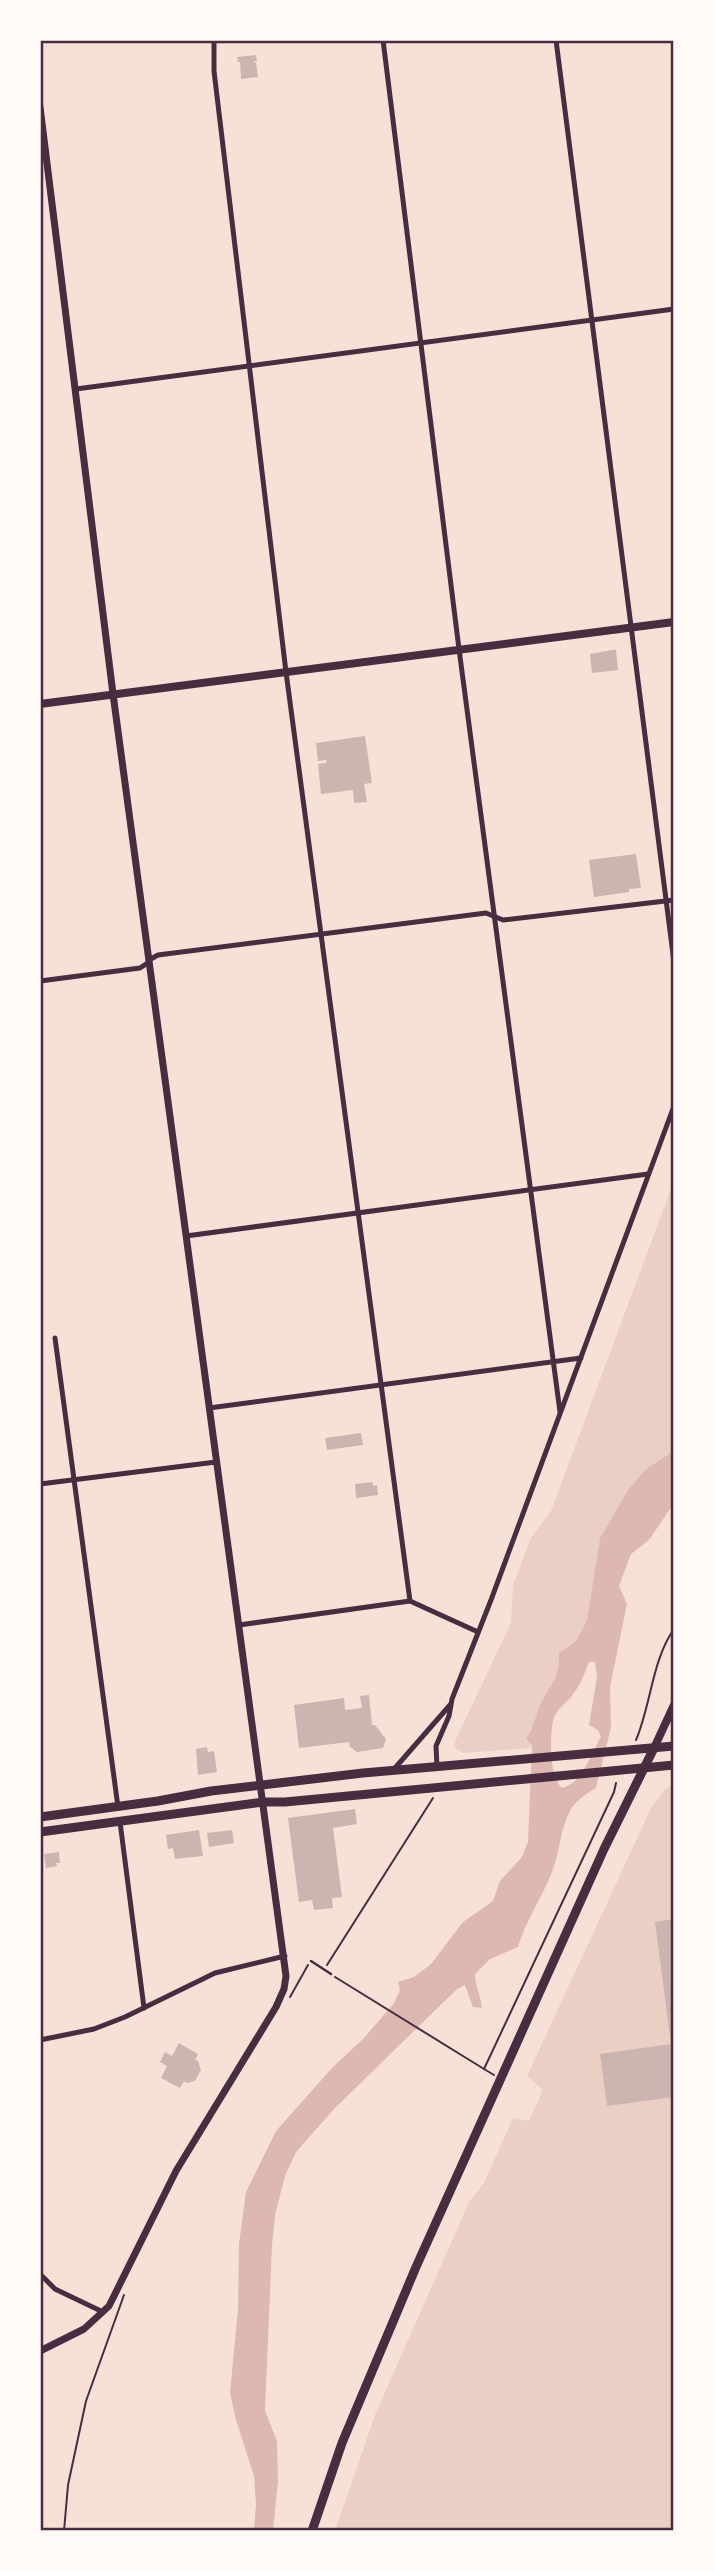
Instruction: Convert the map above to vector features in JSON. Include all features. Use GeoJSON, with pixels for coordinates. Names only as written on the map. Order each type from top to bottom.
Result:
{"type":"FeatureCollection","features":[{"type":"Feature","properties":{"kind":"main road"},"geometry":{"type":"LineString","coordinates":[[40,704],[674,621]]}},
{"type":"Feature","properties":{"kind":"main road"},"geometry":{"type":"LineString","coordinates":[[312,2531],[342,2443],[416,2267],[604,1849],[674,1705]]}},
{"type":"Feature","properties":{"kind":"main road"},"geometry":{"type":"LineString","coordinates":[[40,1817],[118,1808],[211,1791],[392,1770],[674,1746]]}},
{"type":"Feature","properties":{"kind":"main road"},"geometry":{"type":"LineString","coordinates":[[40,1832],[262,1802],[674,1765]]}},
{"type":"Feature","properties":{"kind":"street"},"geometry":{"type":"LineString","coordinates":[[214,40],[214,71],[286,672],[410,1601]]}},
{"type":"Feature","properties":{"kind":"street"},"geometry":{"type":"LineString","coordinates":[[383,40],[458,649],[561,1412]]}},
{"type":"Feature","properties":{"kind":"street"},"geometry":{"type":"LineString","coordinates":[[556,40],[674,962]]}},
{"type":"Feature","properties":{"kind":"street"},"geometry":{"type":"LineString","coordinates":[[40,107],[113,694],[286,1976],[279,2000],[181,2162],[112,2301],[93,2323],[40,2351]]}},
{"type":"Feature","properties":{"kind":"street"},"geometry":{"type":"LineString","coordinates":[[76,389],[674,309]]}},
{"type":"Feature","properties":{"kind":"street"},"geometry":{"type":"LineString","coordinates":[[40,981],[140,968],[158,955],[321,934],[486,913],[503,920],[674,900]]}},
{"type":"Feature","properties":{"kind":"street"},"geometry":{"type":"LineString","coordinates":[[437,1767],[436,1746],[449,1716],[450,1705],[674,1107]]}},
{"type":"Feature","properties":{"kind":"street"},"geometry":{"type":"LineString","coordinates":[[186,1236],[648,1174]]}},
{"type":"Feature","properties":{"kind":"street"},"geometry":{"type":"LineString","coordinates":[[55,1338],[118,1808]]}},
{"type":"Feature","properties":{"kind":"street"},"geometry":{"type":"LineString","coordinates":[[209,1408],[581,1358]]}},
{"type":"Feature","properties":{"kind":"street"},"geometry":{"type":"LineString","coordinates":[[40,1485],[216,1462]]}},
{"type":"Feature","properties":{"kind":"street"},"geometry":{"type":"LineString","coordinates":[[239,1625],[410,1601],[478,1632]]}},
{"type":"Feature","properties":{"kind":"street"},"geometry":{"type":"LineString","coordinates":[[392,1770],[404,1760],[450,1705]]}},
{"type":"Feature","properties":{"kind":"street"},"geometry":{"type":"LineString","coordinates":[[120,1822],[144,2008]]}},
{"type":"Feature","properties":{"kind":"street"},"geometry":{"type":"LineString","coordinates":[[40,2040],[94,2029],[215,1973],[285,1956]]}},
{"type":"Feature","properties":{"kind":"street"},"geometry":{"type":"LineString","coordinates":[[40,2274],[55,2289],[103,2312]]}},
{"type":"Feature","properties":{"kind":"lane"},"geometry":{"type":"LineString","coordinates":[[311,1961],[331,1974]]}},
{"type":"Feature","properties":{"kind":"path"},"geometry":{"type":"LineString","coordinates":[[636,1740],[645,1718],[658,1662],[667,1638],[674,1629]]}},
{"type":"Feature","properties":{"kind":"path"},"geometry":{"type":"LineString","coordinates":[[331,1974],[484,2069],[616,1783]]}},
{"type":"Feature","properties":{"kind":"path"},"geometry":{"type":"LineString","coordinates":[[324,1969],[433,1797]]}},
{"type":"Feature","properties":{"kind":"path"},"geometry":{"type":"LineString","coordinates":[[287,2002],[311,1961]]}},
{"type":"Feature","properties":{"kind":"path"},"geometry":{"type":"LineString","coordinates":[[64,2531],[68,2485],[86,2401],[125,2293]]}},
{"type":"Feature","properties":{"kind":"shaded area"},"geometry":{"type":"Polygon","coordinates":[[[674,1181],[674,1451],[646,1469],[628,1490],[600,1538],[587,1620],[576,1641],[559,1653],[555,1679],[526,1739],[532,1748],[463,1753],[454,1747],[456,1739],[511,1623],[513,1585],[531,1538],[551,1511],[674,1181]]]}},
{"type":"Feature","properties":{"kind":"shaded area"},"geometry":{"type":"Polygon","coordinates":[[[674,1451],[674,1503],[649,1540],[631,1554],[619,1586],[627,1604],[610,1687],[611,1727],[596,1788],[571,1809],[552,1872],[518,1947],[490,1959],[475,1974],[482,2008],[473,2007],[465,1985],[457,1989],[334,2109],[296,2152],[285,2176],[275,2215],[272,2245],[265,2411],[277,2441],[278,2481],[273,2531],[254,2531],[254,2476],[230,2393],[238,2309],[239,2244],[246,2192],[276,2131],[394,2003],[400,1990],[398,1982],[414,1977],[431,1964],[463,1922],[493,1901],[500,1881],[522,1857],[528,1842],[532,1746],[526,1739],[542,1701],[555,1679],[559,1653],[576,1641],[587,1620],[600,1538],[628,1490],[646,1469],[674,1451]],[[589,1662],[577,1689],[554,1718],[551,1734],[552,1765],[562,1788],[581,1774],[601,1737],[598,1730],[589,1725],[597,1677],[595,1662],[589,1662]]]}},
{"type":"Feature","properties":{"kind":"shaded area"},"geometry":{"type":"Polygon","coordinates":[[[674,1785],[674,2531],[335,2531],[375,2415],[469,2202],[484,2183],[513,2118],[529,2121],[543,2090],[527,2076],[652,1806],[665,1789],[674,1785]]]}},
{"type":"Feature","properties":{"kind":"building"},"geometry":{"type":"Polygon","coordinates":[[[256,55],[257,61],[253,61],[256,63],[258,77],[241,79],[237,57],[256,55]]]}},
{"type":"Feature","properties":{"kind":"building"},"geometry":{"type":"Polygon","coordinates":[[[616,650],[618,670],[592,673],[590,654],[616,650]]]}},
{"type":"Feature","properties":{"kind":"building"},"geometry":{"type":"Polygon","coordinates":[[[365,736],[372,783],[364,784],[367,802],[354,803],[353,790],[321,794],[318,764],[326,763],[326,760],[318,761],[316,743],[365,736]]]}},
{"type":"Feature","properties":{"kind":"building"},"geometry":{"type":"Polygon","coordinates":[[[636,854],[641,888],[594,897],[589,860],[636,854]]]}},
{"type":"Feature","properties":{"kind":"building"},"geometry":{"type":"Polygon","coordinates":[[[361,1433],[363,1445],[327,1450],[325,1438],[361,1433]]]}},
{"type":"Feature","properties":{"kind":"building"},"geometry":{"type":"Polygon","coordinates":[[[373,1482],[373,1486],[377,1485],[378,1495],[356,1498],[355,1484],[373,1482]]]}},
{"type":"Feature","properties":{"kind":"building"},"geometry":{"type":"Polygon","coordinates":[[[369,1695],[372,1725],[375,1725],[386,1739],[383,1748],[357,1752],[350,1747],[349,1742],[299,1748],[294,1705],[344,1698],[345,1710],[362,1708],[360,1696],[369,1695]]]}},
{"type":"Feature","properties":{"kind":"building"},"geometry":{"type":"Polygon","coordinates":[[[207,1747],[208,1752],[214,1751],[217,1772],[198,1775],[196,1749],[207,1747]]]}},
{"type":"Feature","properties":{"kind":"building"},"geometry":{"type":"Polygon","coordinates":[[[355,1809],[357,1824],[333,1828],[342,1897],[332,1898],[333,1908],[314,1910],[312,1900],[299,1902],[288,1818],[355,1809]]]}},
{"type":"Feature","properties":{"kind":"building"},"geometry":{"type":"Polygon","coordinates":[[[199,1830],[203,1856],[175,1859],[173,1848],[168,1849],[166,1835],[199,1830]]]}},
{"type":"Feature","properties":{"kind":"building"},"geometry":{"type":"Polygon","coordinates":[[[232,1830],[234,1843],[209,1847],[207,1833],[232,1830]]]}},
{"type":"Feature","properties":{"kind":"building"},"geometry":{"type":"Polygon","coordinates":[[[59,1852],[60,1863],[46,1868],[44,1854],[59,1852]]]}},
{"type":"Feature","properties":{"kind":"building"},"geometry":{"type":"Polygon","coordinates":[[[674,1919],[674,2097],[607,2106],[600,2054],[671,2044],[655,1922],[674,1919]]]}},
{"type":"Feature","properties":{"kind":"building"},"geometry":{"type":"Polygon","coordinates":[[[179,2043],[198,2054],[195,2060],[201,2070],[195,2081],[184,2081],[180,2088],[161,2078],[167,2066],[160,2062],[165,2052],[172,2056],[179,2043]]]}}]}
